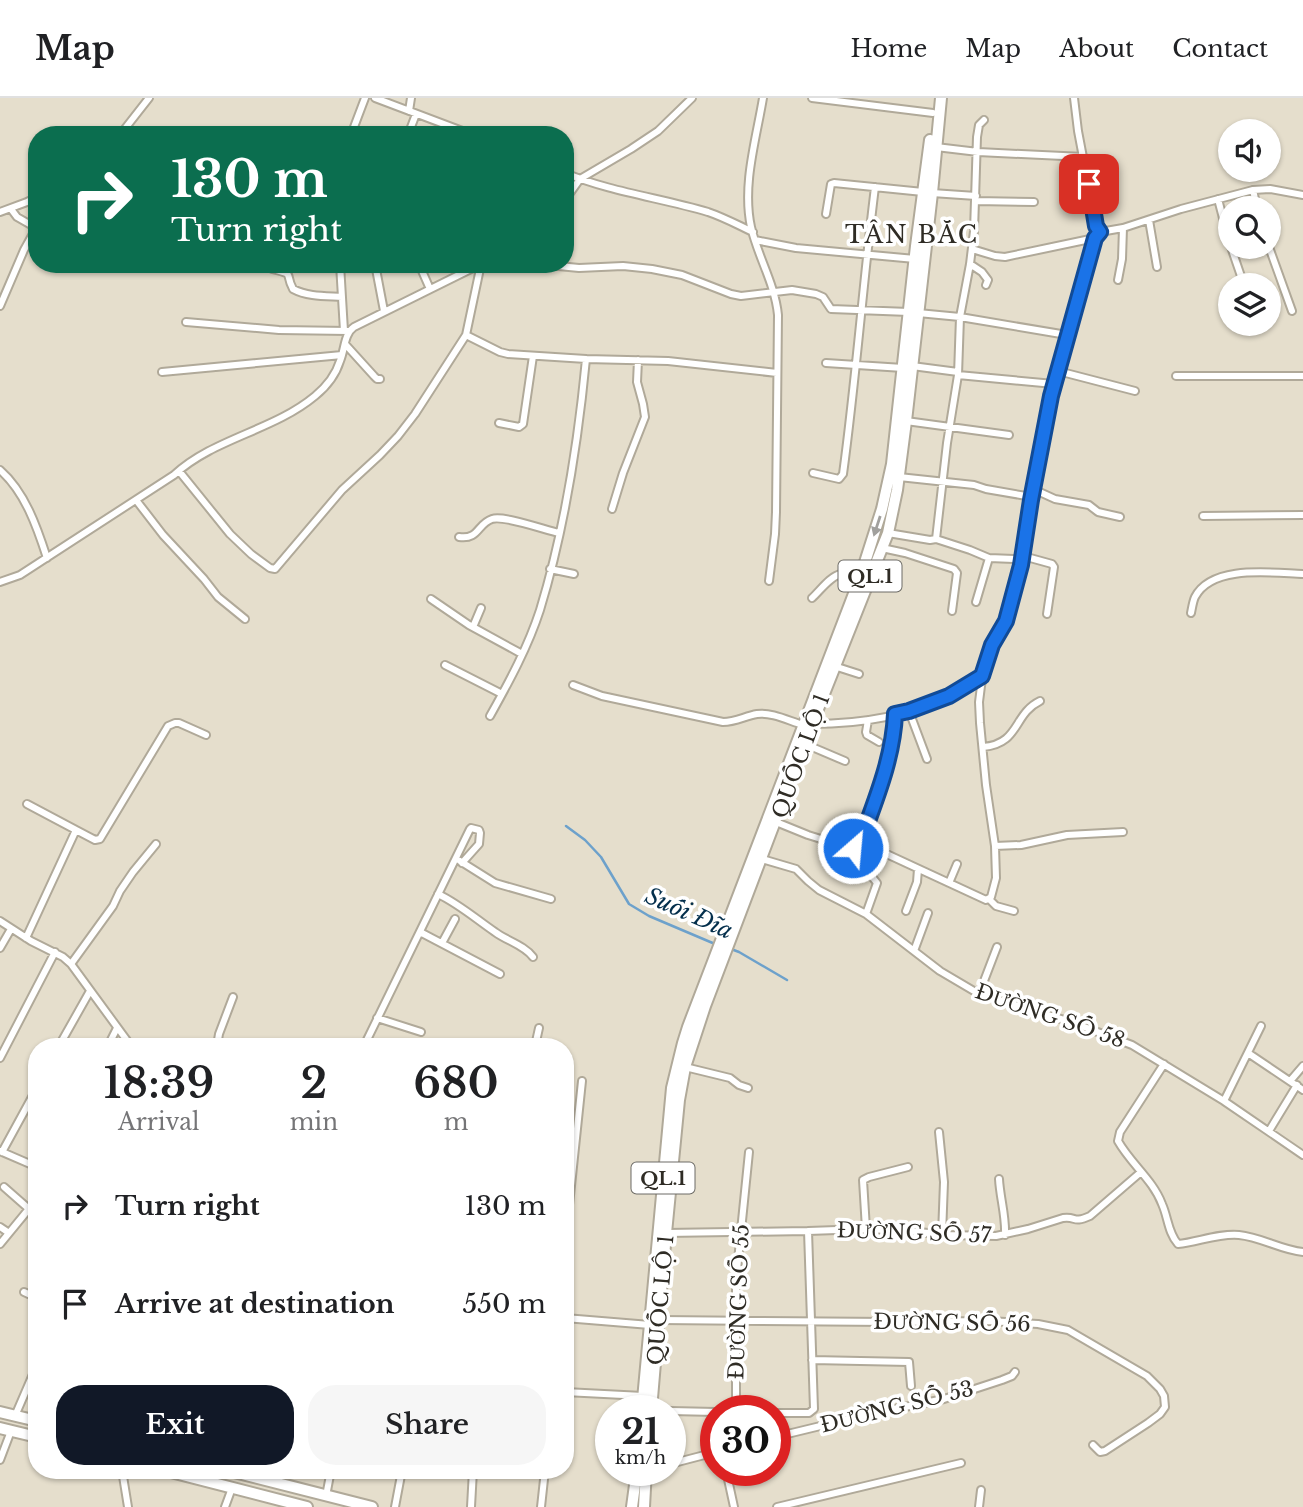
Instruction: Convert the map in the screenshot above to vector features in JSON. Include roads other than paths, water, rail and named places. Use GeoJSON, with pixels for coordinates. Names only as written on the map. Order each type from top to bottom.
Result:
{"type":"FeatureCollection","features":[{"type":"Feature","properties":{"kind":"highway","name":"QUỐC LỘ 1"},"geometry":{"type":"LineString","coordinates":[[643,1395],[655,1323],[679,1100],[685,1067],[721,954],[860,578],[888,486],[908,367],[928,193],[934,98]]}},
{"type":"Feature","properties":{"kind":"highway","name":"QUỐC LỘ 1"},"geometry":{"type":"LineString","coordinates":[[914,312],[915,259],[936,147],[941,98]]}},
{"type":"Feature","properties":{"kind":"highway","name":"QUỐC LỘ 1"},"geometry":{"type":"LineString","coordinates":[[727,938],[776,822],[804,744],[807,724],[834,666],[888,533],[906,422],[908,367]]}},
{"type":"Feature","properties":{"kind":"highway","name":"QUỐC LỘ 1"},"geometry":{"type":"LineString","coordinates":[[652,1395],[671,1088],[682,1042],[721,954]]}},
{"type":"Feature","properties":{"kind":"highway"},"geometry":{"type":"LineString","coordinates":[[0,1412],[28,1419]]}},
{"type":"Feature","properties":{"kind":"highway"},"geometry":{"type":"LineString","coordinates":[[5,1429],[28,1435]]}},
{"type":"Feature","properties":{"kind":"highway"},"geometry":{"type":"LineString","coordinates":[[198,1479],[275,1503],[307,1507]]}},
{"type":"Feature","properties":{"kind":"highway"},"geometry":{"type":"LineString","coordinates":[[259,1479],[372,1507]]}},
{"type":"Feature","properties":{"kind":"highway"},"geometry":{"type":"LineString","coordinates":[[632,1507],[639,1486]]}},
{"type":"Feature","properties":{"kind":"highway"},"geometry":{"type":"LineString","coordinates":[[644,1486],[644,1507]]}},
{"type":"Feature","properties":{"kind":"street"},"geometry":{"type":"LineString","coordinates":[[127,126],[149,98]]}},
{"type":"Feature","properties":{"kind":"street"},"geometry":{"type":"LineString","coordinates":[[354,126],[365,98]]}},
{"type":"Feature","properties":{"kind":"street"},"geometry":{"type":"LineString","coordinates":[[375,98],[448,126]]}},
{"type":"Feature","properties":{"kind":"street"},"geometry":{"type":"LineString","coordinates":[[410,126],[411,98]]}},
{"type":"Feature","properties":{"kind":"street"},"geometry":{"type":"LineString","coordinates":[[574,187],[580,179],[658,131],[692,98]]}},
{"type":"Feature","properties":{"kind":"street"},"geometry":{"type":"LineString","coordinates":[[763,98],[749,175],[748,200],[754,236],[774,292],[778,315],[775,523],[769,581]]}},
{"type":"Feature","properties":{"kind":"street"},"geometry":{"type":"LineString","coordinates":[[813,98],[933,113]]}},
{"type":"Feature","properties":{"kind":"street"},"geometry":{"type":"LineString","coordinates":[[989,899],[996,878],[995,846],[979,702],[982,676],[992,645],[1006,621],[1023,556],[1032,493],[1054,384],[1098,235],[1074,98]]}},
{"type":"Feature","properties":{"kind":"street"},"geometry":{"type":"LineString","coordinates":[[936,539],[958,374],[960,317],[972,249],[979,125],[984,120]]}},
{"type":"Feature","properties":{"kind":"street"},"geometry":{"type":"LineString","coordinates":[[936,147],[977,152],[1084,157]]}},
{"type":"Feature","properties":{"kind":"street"},"geometry":{"type":"LineString","coordinates":[[574,177],[711,213],[754,236],[796,248],[915,259]]}},
{"type":"Feature","properties":{"kind":"street"},"geometry":{"type":"LineString","coordinates":[[826,214],[832,183],[976,199],[1034,202]]}},
{"type":"Feature","properties":{"kind":"street"},"geometry":{"type":"LineString","coordinates":[[813,473],[839,479],[843,474],[875,187]]}},
{"type":"Feature","properties":{"kind":"street"},"geometry":{"type":"LineString","coordinates":[[1230,196],[1270,189],[1303,195]]}},
{"type":"Feature","properties":{"kind":"street"},"geometry":{"type":"LineString","coordinates":[[1253,190],[1254,196]]}},
{"type":"Feature","properties":{"kind":"street"},"geometry":{"type":"LineString","coordinates":[[972,249],[1005,257],[1098,235],[1218,199]]}},
{"type":"Feature","properties":{"kind":"street"},"geometry":{"type":"LineString","coordinates":[[0,212],[28,201]]}},
{"type":"Feature","properties":{"kind":"street"},"geometry":{"type":"LineString","coordinates":[[11,209],[28,224]]}},
{"type":"Feature","properties":{"kind":"street"},"geometry":{"type":"LineString","coordinates":[[1149,220],[1157,267]]}},
{"type":"Feature","properties":{"kind":"street"},"geometry":{"type":"LineString","coordinates":[[1118,281],[1123,228]]}},
{"type":"Feature","properties":{"kind":"street"},"geometry":{"type":"LineString","coordinates":[[0,306],[28,243]]}},
{"type":"Feature","properties":{"kind":"street"},"geometry":{"type":"LineString","coordinates":[[1273,259],[1292,311]]}},
{"type":"Feature","properties":{"kind":"street"},"geometry":{"type":"LineString","coordinates":[[970,264],[986,275],[986,285]]}},
{"type":"Feature","properties":{"kind":"street"},"geometry":{"type":"LineString","coordinates":[[574,268],[637,267],[682,275],[741,296],[792,290],[816,293],[823,297],[831,309],[914,312],[960,317],[1067,335]]}},
{"type":"Feature","properties":{"kind":"street"},"geometry":{"type":"LineString","coordinates":[[287,273],[290,275],[293,289],[297,292],[342,297]]}},
{"type":"Feature","properties":{"kind":"street"},"geometry":{"type":"LineString","coordinates":[[0,581],[20,575],[47,558],[200,455],[275,421],[306,403],[325,386],[333,375],[345,344],[341,273]]}},
{"type":"Feature","properties":{"kind":"street"},"geometry":{"type":"LineString","coordinates":[[377,273],[384,311]]}},
{"type":"Feature","properties":{"kind":"street"},"geometry":{"type":"LineString","coordinates":[[423,273],[430,289]]}},
{"type":"Feature","properties":{"kind":"street"},"geometry":{"type":"LineString","coordinates":[[186,322],[279,330],[346,331],[462,273]]}},
{"type":"Feature","properties":{"kind":"street"},"geometry":{"type":"LineString","coordinates":[[179,471],[240,545],[275,569],[336,497],[380,455],[415,414],[466,335],[477,273]]}},
{"type":"Feature","properties":{"kind":"street"},"geometry":{"type":"LineString","coordinates":[[466,335],[500,352],[586,359],[668,361],[776,373]]}},
{"type":"Feature","properties":{"kind":"street"},"geometry":{"type":"LineString","coordinates":[[345,344],[374,376],[380,379]]}},
{"type":"Feature","properties":{"kind":"street"},"geometry":{"type":"LineString","coordinates":[[162,372],[342,355]]}},
{"type":"Feature","properties":{"kind":"street"},"geometry":{"type":"LineString","coordinates":[[499,423],[519,427],[523,424],[533,356]]}},
{"type":"Feature","properties":{"kind":"street"},"geometry":{"type":"LineString","coordinates":[[490,716],[522,654],[539,611],[559,533],[579,428],[586,359]]}},
{"type":"Feature","properties":{"kind":"street"},"geometry":{"type":"LineString","coordinates":[[612,509],[645,417],[637,382],[638,360]]}},
{"type":"Feature","properties":{"kind":"street"},"geometry":{"type":"LineString","coordinates":[[826,363],[908,367],[1054,384]]}},
{"type":"Feature","properties":{"kind":"street"},"geometry":{"type":"LineString","coordinates":[[1058,371],[1135,391]]}},
{"type":"Feature","properties":{"kind":"street"},"geometry":{"type":"LineString","coordinates":[[1176,376],[1303,376]]}},
{"type":"Feature","properties":{"kind":"street"},"geometry":{"type":"LineString","coordinates":[[906,422],[1009,435]]}},
{"type":"Feature","properties":{"kind":"street"},"geometry":{"type":"LineString","coordinates":[[0,470],[15,486],[27,508],[47,558]]}},
{"type":"Feature","properties":{"kind":"street"},"geometry":{"type":"LineString","coordinates":[[899,477],[1032,493],[1089,505],[1098,512],[1120,517]]}},
{"type":"Feature","properties":{"kind":"street"},"geometry":{"type":"LineString","coordinates":[[136,500],[218,597],[246,619]]}},
{"type":"Feature","properties":{"kind":"street"},"geometry":{"type":"LineString","coordinates":[[1203,516],[1303,514]]}},
{"type":"Feature","properties":{"kind":"street"},"geometry":{"type":"LineString","coordinates":[[459,537],[474,536],[489,520],[500,518],[559,533]]}},
{"type":"Feature","properties":{"kind":"street"},"geometry":{"type":"LineString","coordinates":[[888,533],[936,539],[989,558],[1014,559]]}},
{"type":"Feature","properties":{"kind":"street"},"geometry":{"type":"LineString","coordinates":[[882,548],[954,569],[957,573],[952,611]]}},
{"type":"Feature","properties":{"kind":"street"},"geometry":{"type":"LineString","coordinates":[[1023,556],[1052,564],[1054,567],[1047,614]]}},
{"type":"Feature","properties":{"kind":"street"},"geometry":{"type":"LineString","coordinates":[[976,602],[989,558]]}},
{"type":"Feature","properties":{"kind":"street"},"geometry":{"type":"LineString","coordinates":[[550,569],[574,575]]}},
{"type":"Feature","properties":{"kind":"street"},"geometry":{"type":"LineString","coordinates":[[1191,613],[1195,597],[1201,589],[1222,576],[1252,573],[1303,574]]}},
{"type":"Feature","properties":{"kind":"street"},"geometry":{"type":"LineString","coordinates":[[812,598],[839,575],[860,578]]}},
{"type":"Feature","properties":{"kind":"street"},"geometry":{"type":"LineString","coordinates":[[431,599],[473,627],[522,654]]}},
{"type":"Feature","properties":{"kind":"street"},"geometry":{"type":"LineString","coordinates":[[473,627],[481,608]]}},
{"type":"Feature","properties":{"kind":"street"},"geometry":{"type":"LineString","coordinates":[[445,665],[502,694]]}},
{"type":"Feature","properties":{"kind":"street"},"geometry":{"type":"LineString","coordinates":[[834,666],[859,674]]}},
{"type":"Feature","properties":{"kind":"street"},"geometry":{"type":"LineString","coordinates":[[573,685],[601,696],[723,722],[765,714],[807,724],[841,724],[909,711],[949,696],[982,676]]}},
{"type":"Feature","properties":{"kind":"street"},"geometry":{"type":"LineString","coordinates":[[983,747],[1002,742],[1031,705],[1040,701]]}},
{"type":"Feature","properties":{"kind":"street"},"geometry":{"type":"LineString","coordinates":[[909,711],[927,759]]}},
{"type":"Feature","properties":{"kind":"street"},"geometry":{"type":"LineString","coordinates":[[776,822],[850,848],[857,846],[886,768],[895,714]]}},
{"type":"Feature","properties":{"kind":"street"},"geometry":{"type":"LineString","coordinates":[[868,720],[866,734],[879,742]]}},
{"type":"Feature","properties":{"kind":"street"},"geometry":{"type":"LineString","coordinates":[[27,804],[95,840],[100,839],[168,726],[178,723],[206,735]]}},
{"type":"Feature","properties":{"kind":"street"},"geometry":{"type":"LineString","coordinates":[[804,744],[845,761]]}},
{"type":"Feature","properties":{"kind":"street"},"geometry":{"type":"LineString","coordinates":[[368,1038],[438,894],[459,861],[470,829],[476,828],[480,833],[480,842],[459,861]]}},
{"type":"Feature","properties":{"kind":"street"},"geometry":{"type":"LineString","coordinates":[[26,938],[76,830]]}},
{"type":"Feature","properties":{"kind":"street"},"geometry":{"type":"LineString","coordinates":[[995,846],[1021,845],[1067,835],[1123,832]]}},
{"type":"Feature","properties":{"kind":"street"},"geometry":{"type":"LineString","coordinates":[[860,843],[986,900],[989,899],[996,906],[1014,911]]}},
{"type":"Feature","properties":{"kind":"street"},"geometry":{"type":"LineString","coordinates":[[71,964],[113,906],[133,872],[156,844]]}},
{"type":"Feature","properties":{"kind":"street"},"geometry":{"type":"LineString","coordinates":[[866,915],[877,883],[872,874],[883,852]]}},
{"type":"Feature","properties":{"kind":"street","name":"ĐƯỜNG SỐ 58"},"geometry":{"type":"LineString","coordinates":[[762,859],[796,869],[819,890],[866,915],[952,979],[979,994],[1071,1021],[1132,1045],[1224,1101],[1303,1155]]}},
{"type":"Feature","properties":{"kind":"street"},"geometry":{"type":"LineString","coordinates":[[459,861],[495,883],[551,900]]}},
{"type":"Feature","properties":{"kind":"street"},"geometry":{"type":"LineString","coordinates":[[949,883],[957,864]]}},
{"type":"Feature","properties":{"kind":"street"},"geometry":{"type":"LineString","coordinates":[[906,911],[917,882],[918,869]]}},
{"type":"Feature","properties":{"kind":"street"},"geometry":{"type":"LineString","coordinates":[[438,894],[456,903],[494,932],[527,950],[533,957]]}},
{"type":"Feature","properties":{"kind":"street"},"geometry":{"type":"LineString","coordinates":[[914,951],[928,913]]}},
{"type":"Feature","properties":{"kind":"street"},"geometry":{"type":"LineString","coordinates":[[442,943],[455,919]]}},
{"type":"Feature","properties":{"kind":"street"},"geometry":{"type":"LineString","coordinates":[[0,921],[71,964],[125,1038]]}},
{"type":"Feature","properties":{"kind":"street"},"geometry":{"type":"LineString","coordinates":[[0,948],[11,929]]}},
{"type":"Feature","properties":{"kind":"street"},"geometry":{"type":"LineString","coordinates":[[420,932],[500,974]]}},
{"type":"Feature","properties":{"kind":"street"},"geometry":{"type":"LineString","coordinates":[[979,994],[997,947]]}},
{"type":"Feature","properties":{"kind":"street"},"geometry":{"type":"LineString","coordinates":[[0,1058],[55,952]]}},
{"type":"Feature","properties":{"kind":"street"},"geometry":{"type":"LineString","coordinates":[[64,1038],[90,991]]}},
{"type":"Feature","properties":{"kind":"street"},"geometry":{"type":"LineString","coordinates":[[218,1038],[233,997]]}},
{"type":"Feature","properties":{"kind":"street"},"geometry":{"type":"LineString","coordinates":[[377,1018],[421,1032]]}},
{"type":"Feature","properties":{"kind":"street"},"geometry":{"type":"LineString","coordinates":[[1224,1101],[1261,1026]]}},
{"type":"Feature","properties":{"kind":"street"},"geometry":{"type":"LineString","coordinates":[[112,1038],[117,1028]]}},
{"type":"Feature","properties":{"kind":"street"},"geometry":{"type":"LineString","coordinates":[[537,1038],[539,1028]]}},
{"type":"Feature","properties":{"kind":"street"},"geometry":{"type":"LineString","coordinates":[[1248,1053],[1297,1085]]}},
{"type":"Feature","properties":{"kind":"street"},"geometry":{"type":"LineString","coordinates":[[1164,1064],[1120,1132],[1118,1141],[1150,1182],[1161,1201],[1172,1237],[1178,1244],[1237,1235],[1303,1252]]}},
{"type":"Feature","properties":{"kind":"street"},"geometry":{"type":"LineString","coordinates":[[1269,1130],[1297,1085],[1303,1066]]}},
{"type":"Feature","properties":{"kind":"street"},"geometry":{"type":"LineString","coordinates":[[685,1067],[730,1078],[748,1088]]}},
{"type":"Feature","properties":{"kind":"street"},"geometry":{"type":"LineString","coordinates":[[574,1157],[582,1081]]}},
{"type":"Feature","properties":{"kind":"street"},"geometry":{"type":"LineString","coordinates":[[28,1104],[1,1151],[28,1163]]}},
{"type":"Feature","properties":{"kind":"street"},"geometry":{"type":"LineString","coordinates":[[939,1132],[944,1182],[942,1235]]}},
{"type":"Feature","properties":{"kind":"street","name":"ĐƯỜNG SỐ 55"},"geometry":{"type":"LineString","coordinates":[[736,1395],[736,1280],[749,1152]]}},
{"type":"Feature","properties":{"kind":"street"},"geometry":{"type":"LineString","coordinates":[[866,1228],[863,1180],[908,1167]]}},
{"type":"Feature","properties":{"kind":"street","name":"ĐƯỜNG SỐ 57"},"geometry":{"type":"LineString","coordinates":[[666,1233],[866,1228],[942,1235],[1005,1235],[1063,1218],[1077,1221],[1090,1216],[1141,1172]]}},
{"type":"Feature","properties":{"kind":"street"},"geometry":{"type":"LineString","coordinates":[[999,1179],[1006,1220],[1005,1235]]}},
{"type":"Feature","properties":{"kind":"street"},"geometry":{"type":"LineString","coordinates":[[4,1188],[28,1208]]}},
{"type":"Feature","properties":{"kind":"street"},"geometry":{"type":"LineString","coordinates":[[0,1244],[28,1210]]}},
{"type":"Feature","properties":{"kind":"street"},"geometry":{"type":"LineString","coordinates":[[0,1227],[9,1233]]}},
{"type":"Feature","properties":{"kind":"street"},"geometry":{"type":"LineString","coordinates":[[791,1413],[809,1413],[813,1410],[808,1231]]}},
{"type":"Feature","properties":{"kind":"street"},"geometry":{"type":"LineString","coordinates":[[24,1292],[28,1294]]}},
{"type":"Feature","properties":{"kind":"street","name":"ĐƯỜNG SỐ 56"},"geometry":{"type":"LineString","coordinates":[[574,1318],[655,1323],[989,1321],[1038,1324],[1072,1332],[1147,1376],[1164,1396],[1163,1411],[1148,1423],[1105,1451],[1100,1451],[1093,1445]]}},
{"type":"Feature","properties":{"kind":"street"},"geometry":{"type":"LineString","coordinates":[[812,1360],[909,1362],[911,1385]]}},
{"type":"Feature","properties":{"kind":"street","name":"ĐƯỜNG SỐ 53"},"geometry":{"type":"LineString","coordinates":[[791,1433],[944,1399],[1002,1380],[1015,1372]]}},
{"type":"Feature","properties":{"kind":"street"},"geometry":{"type":"LineString","coordinates":[[15,1416],[28,1386]]}},
{"type":"Feature","properties":{"kind":"street"},"geometry":{"type":"LineString","coordinates":[[574,1392],[623,1395]]}},
{"type":"Feature","properties":{"kind":"street"},"geometry":{"type":"LineString","coordinates":[[0,1460],[5,1429]]}},
{"type":"Feature","properties":{"kind":"street"},"geometry":{"type":"LineString","coordinates":[[777,1507],[800,1504],[961,1462]]}},
{"type":"Feature","properties":{"kind":"street"},"geometry":{"type":"LineString","coordinates":[[123,1479],[128,1507]]}},
{"type":"Feature","properties":{"kind":"street"},"geometry":{"type":"LineString","coordinates":[[278,1484],[279,1479]]}},
{"type":"Feature","properties":{"kind":"street"},"geometry":{"type":"LineString","coordinates":[[326,1496],[329,1479]]}},
{"type":"Feature","properties":{"kind":"street"},"geometry":{"type":"LineString","coordinates":[[395,1507],[400,1479]]}},
{"type":"Feature","properties":{"kind":"street"},"geometry":{"type":"LineString","coordinates":[[471,1507],[473,1479]]}},
{"type":"Feature","properties":{"kind":"street"},"geometry":{"type":"LineString","coordinates":[[541,1507],[544,1479]]}},
{"type":"Feature","properties":{"kind":"street"},"geometry":{"type":"LineString","coordinates":[[729,1486],[734,1507]]}},
{"type":"Feature","properties":{"kind":"street"},"geometry":{"type":"LineString","coordinates":[[225,1507],[232,1488]]}},
{"type":"Feature","properties":{"kind":"street"},"geometry":{"type":"LineString","coordinates":[[979,1507],[981,1490]]}},
{"type":"Feature","properties":{"kind":"waterway","name":"Suối Đĩa"},"geometry":{"type":"LineString","coordinates":[[566,826],[585,840],[601,857],[629,904],[649,916],[715,944]]}},
{"type":"Feature","properties":{"kind":"waterway","name":"Suối Đĩa"},"geometry":{"type":"LineString","coordinates":[[731,949],[787,980]]}},
{"type":"Feature","properties":{"kind":"district","name":"TÂN BẮC"},"geometry":{"type":"Point","coordinates":[912,234]}}]}
